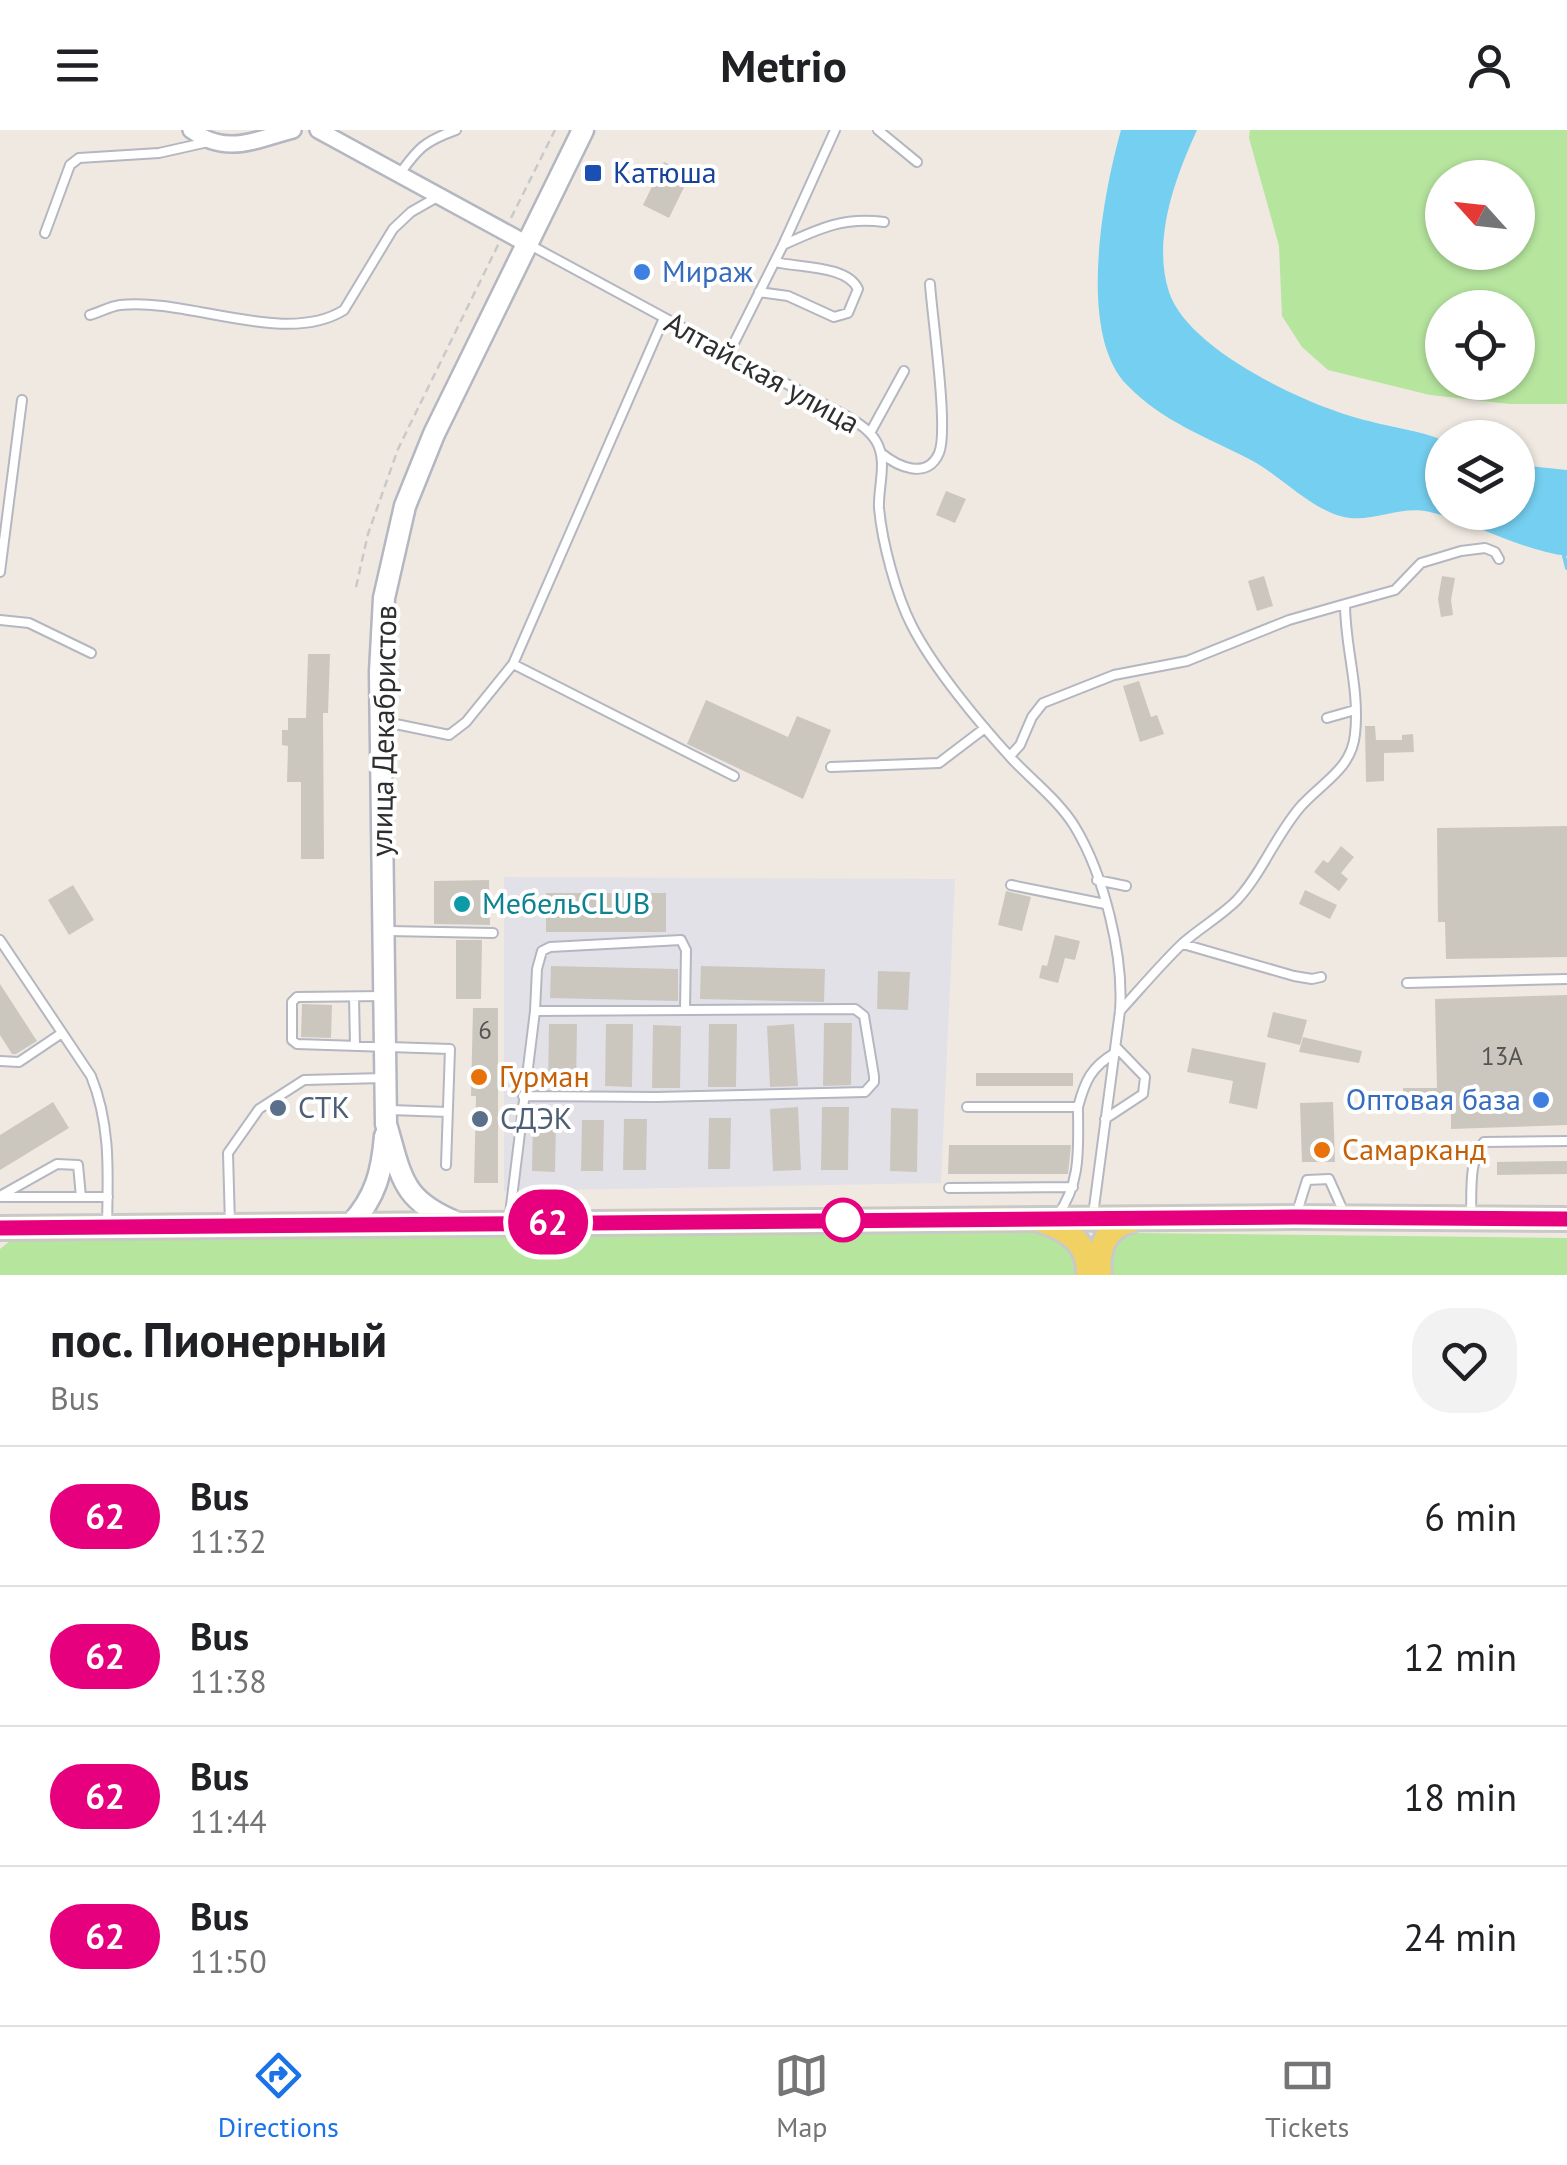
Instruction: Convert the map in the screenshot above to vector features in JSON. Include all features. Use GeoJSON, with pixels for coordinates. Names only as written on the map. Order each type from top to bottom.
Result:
{"type":"FeatureCollection","features":[{"type":"Feature","properties":{"kind":"main road","name":"улица Декабристов"},"geometry":{"type":"LineString","coordinates":[[458,1223],[434,1213],[410,1193],[386,1117],[381,721],[384,598],[405,506],[434,434],[583,130]]}},
{"type":"Feature","properties":{"kind":"main road"},"geometry":{"type":"LineString","coordinates":[[351,1224],[372,1199],[378,1183],[386,1117]]}},
{"type":"Feature","properties":{"kind":"main road"},"geometry":{"type":"LineString","coordinates":[[1044,1219],[1074,1236],[1086,1256],[1088,1275]]}},
{"type":"Feature","properties":{"kind":"main road"},"geometry":{"type":"LineString","coordinates":[[1100,1275],[1100,1254],[1108,1235],[1122,1223],[1140,1219]]}},
{"type":"Feature","properties":{"kind":"main road"},"geometry":{"type":"LineString","coordinates":[[7,1230],[510,1222],[1567,1219]]}},
{"type":"Feature","properties":{"kind":"street"},"geometry":{"type":"LineString","coordinates":[[192,130],[208,142],[232,146],[293,130]]}},
{"type":"Feature","properties":{"kind":"street","name":"Алтайская улица"},"geometry":{"type":"LineString","coordinates":[[318,130],[528,244]]}},
{"type":"Feature","properties":{"kind":"lane"},"geometry":{"type":"LineString","coordinates":[[399,175],[418,148],[456,130]]}},
{"type":"Feature","properties":{"kind":"lane"},"geometry":{"type":"LineString","coordinates":[[729,353],[834,131],[846,130]]}},
{"type":"Feature","properties":{"kind":"lane"},"geometry":{"type":"LineString","coordinates":[[878,130],[894,135],[917,162]]}},
{"type":"Feature","properties":{"kind":"lane"},"geometry":{"type":"LineString","coordinates":[[45,233],[70,164],[80,158],[159,153],[208,142]]}},
{"type":"Feature","properties":{"kind":"lane"},"geometry":{"type":"LineString","coordinates":[[90,315],[120,305],[188,308],[285,323],[330,318],[344,310],[394,230],[411,212],[440,195]]}},
{"type":"Feature","properties":{"kind":"lane"},"geometry":{"type":"LineString","coordinates":[[783,245],[856,218],[884,222]]}},
{"type":"Feature","properties":{"kind":"lane","name":"Алтайская улица"},"geometry":{"type":"LineString","coordinates":[[528,244],[833,409],[870,433],[881,453],[882,524],[900,596],[912,625],[985,728],[1074,826],[1105,904],[1119,953],[1122,977],[1116,1050],[1092,1219]]}},
{"type":"Feature","properties":{"kind":"lane"},"geometry":{"type":"LineString","coordinates":[[759,292],[788,296],[834,317],[848,313],[858,289],[855,282],[840,272],[775,262]]}},
{"type":"Feature","properties":{"kind":"lane"},"geometry":{"type":"LineString","coordinates":[[881,453],[896,465],[912,470],[928,465],[938,457],[941,448],[942,415],[930,284]]}},
{"type":"Feature","properties":{"kind":"lane"},"geometry":{"type":"LineString","coordinates":[[381,721],[449,735],[466,722],[513,664],[664,318]]}},
{"type":"Feature","properties":{"kind":"lane"},"geometry":{"type":"LineString","coordinates":[[870,433],[904,371]]}},
{"type":"Feature","properties":{"kind":"lane"},"geometry":{"type":"LineString","coordinates":[[0,572],[22,400]]}},
{"type":"Feature","properties":{"kind":"lane"},"geometry":{"type":"LineString","coordinates":[[1010,756],[1043,702],[1114,676],[1187,661],[1289,620],[1395,590],[1422,563],[1485,548],[1495,552],[1499,559]]}},
{"type":"Feature","properties":{"kind":"lane"},"geometry":{"type":"LineString","coordinates":[[1120,1010],[1183,944],[1236,901],[1279,833],[1351,755],[1356,733],[1355,671],[1345,632],[1345,604]]}},
{"type":"Feature","properties":{"kind":"lane"},"geometry":{"type":"LineString","coordinates":[[0,620],[29,623],[92,653]]}},
{"type":"Feature","properties":{"kind":"lane"},"geometry":{"type":"LineString","coordinates":[[513,664],[734,776]]}},
{"type":"Feature","properties":{"kind":"lane"},"geometry":{"type":"LineString","coordinates":[[1327,718],[1355,710]]}},
{"type":"Feature","properties":{"kind":"lane"},"geometry":{"type":"LineString","coordinates":[[832,767],[939,762],[985,728]]}},
{"type":"Feature","properties":{"kind":"lane"},"geometry":{"type":"LineString","coordinates":[[1096,880],[1126,886]]}},
{"type":"Feature","properties":{"kind":"lane"},"geometry":{"type":"LineString","coordinates":[[1010,885],[1105,904]]}},
{"type":"Feature","properties":{"kind":"lane"},"geometry":{"type":"LineString","coordinates":[[383,931],[494,933]]}},
{"type":"Feature","properties":{"kind":"lane"},"geometry":{"type":"LineString","coordinates":[[0,940],[4,956],[62,1033],[91,1076],[100,1098],[107,1134],[107,1226]]}},
{"type":"Feature","properties":{"kind":"lane"},"geometry":{"type":"LineString","coordinates":[[510,1222],[542,951],[550,946],[680,940],[686,950],[685,1010]]}},
{"type":"Feature","properties":{"kind":"lane"},"geometry":{"type":"LineString","coordinates":[[1183,944],[1294,976],[1321,977]]}},
{"type":"Feature","properties":{"kind":"lane"},"geometry":{"type":"LineString","coordinates":[[1407,984],[1567,978]]}},
{"type":"Feature","properties":{"kind":"lane"},"geometry":{"type":"LineString","coordinates":[[384,996],[297,997],[292,1002],[292,1040],[297,1044],[450,1049],[446,1166]]}},
{"type":"Feature","properties":{"kind":"lane"},"geometry":{"type":"LineString","coordinates":[[354,997],[355,1046]]}},
{"type":"Feature","properties":{"kind":"lane"},"geometry":{"type":"LineString","coordinates":[[523,1096],[865,1092],[874,1082],[864,1016],[860,1012],[535,1011]]}},
{"type":"Feature","properties":{"kind":"lane"},"geometry":{"type":"LineString","coordinates":[[0,1061],[18,1062],[62,1033]]}},
{"type":"Feature","properties":{"kind":"lane"},"geometry":{"type":"LineString","coordinates":[[1044,1219],[1073,1188],[1078,1174],[1078,1107],[1085,1081],[1096,1065],[1116,1050],[1145,1077],[1143,1094],[1106,1119]]}},
{"type":"Feature","properties":{"kind":"lane"},"geometry":{"type":"LineString","coordinates":[[230,1225],[228,1154],[258,1109],[304,1080],[384,1078]]}},
{"type":"Feature","properties":{"kind":"lane"},"geometry":{"type":"LineString","coordinates":[[967,1107],[1078,1107]]}},
{"type":"Feature","properties":{"kind":"lane"},"geometry":{"type":"LineString","coordinates":[[386,1117],[448,1112]]}},
{"type":"Feature","properties":{"kind":"lane"},"geometry":{"type":"LineString","coordinates":[[1471,1217],[1478,1147],[1484,1142],[1567,1141]]}},
{"type":"Feature","properties":{"kind":"lane"},"geometry":{"type":"LineString","coordinates":[[0,1196],[57,1164],[78,1164],[80,1197]]}},
{"type":"Feature","properties":{"kind":"lane"},"geometry":{"type":"LineString","coordinates":[[1295,1217],[1307,1180],[1329,1179],[1346,1218]]}},
{"type":"Feature","properties":{"kind":"lane"},"geometry":{"type":"LineString","coordinates":[[948,1188],[1073,1188]]}},
{"type":"Feature","properties":{"kind":"lane"},"geometry":{"type":"LineString","coordinates":[[0,1196],[108,1197]]}},
{"type":"Feature","properties":{"kind":"path"},"geometry":{"type":"LineString","coordinates":[[356,587],[368,534],[398,449],[555,130]]}},
{"type":"Feature","properties":{"kind":"shaded area"},"geometry":{"type":"Polygon","coordinates":[[[504,877],[955,879],[941,1183],[504,1191],[504,877]]]}},
{"type":"Feature","properties":{"kind":"green space"},"geometry":{"type":"Polygon","coordinates":[[[1250,130],[1567,130],[1567,404],[1474,400],[1535,400],[1535,290],[1425,290],[1425,394],[1328,370],[1302,347],[1282,316],[1279,246],[1250,130]]]}},
{"type":"Feature","properties":{"kind":"green space"},"geometry":{"type":"Polygon","coordinates":[[[1044,1233],[1069,1248],[1081,1275],[0,1275],[0,1249],[10,1241],[28,1236],[1044,1233]]]}},
{"type":"Feature","properties":{"kind":"green space"},"geometry":{"type":"Polygon","coordinates":[[[1134,1233],[1567,1238],[1567,1275],[1111,1275],[1109,1258],[1115,1242],[1134,1233]]]}},
{"type":"Feature","properties":{"kind":"water"},"geometry":{"type":"Polygon","coordinates":[[[1121,130],[1197,130],[1168,210],[1163,251],[1169,292],[1181,314],[1226,355],[1286,390],[1345,414],[1425,434],[1425,511],[1351,518],[1328,511],[1251,460],[1171,419],[1128,386],[1112,363],[1102,333],[1098,299],[1107,190],[1121,130]]]}},
{"type":"Feature","properties":{"kind":"water"},"geometry":{"type":"Polygon","coordinates":[[[1535,467],[1567,470],[1567,556],[1483,530],[1535,530],[1535,467]]]}},
{"type":"Feature","properties":{"kind":"building"},"geometry":{"type":"Polygon","coordinates":[[[664,162],[690,175],[669,218],[643,205],[664,162]]]}},
{"type":"Feature","properties":{"kind":"building"},"geometry":{"type":"Polygon","coordinates":[[[946,491],[966,499],[955,523],[936,515],[946,491]]]}},
{"type":"Feature","properties":{"kind":"building"},"geometry":{"type":"Polygon","coordinates":[[[1264,576],[1273,606],[1257,611],[1248,581],[1264,576]]]}},
{"type":"Feature","properties":{"kind":"building"},"geometry":{"type":"Polygon","coordinates":[[[1442,576],[1455,578],[1453,615],[1441,617],[1438,599],[1442,576]]]}},
{"type":"Feature","properties":{"kind":"building"},"geometry":{"type":"Polygon","coordinates":[[[308,654],[330,654],[328,713],[323,713],[324,859],[301,859],[301,782],[287,782],[288,746],[282,745],[282,730],[288,730],[288,718],[306,718],[308,654]]]}},
{"type":"Feature","properties":{"kind":"building"},"geometry":{"type":"Polygon","coordinates":[[[1139,681],[1151,717],[1157,715],[1164,734],[1140,742],[1123,686],[1139,681]]]}},
{"type":"Feature","properties":{"kind":"building"},"geometry":{"type":"Polygon","coordinates":[[[706,700],[788,737],[797,716],[831,730],[803,799],[687,744],[706,700]]]}},
{"type":"Feature","properties":{"kind":"building"},"geometry":{"type":"Polygon","coordinates":[[[1365,726],[1375,726],[1376,740],[1402,740],[1402,735],[1413,734],[1414,752],[1384,753],[1384,781],[1366,782],[1365,726]]]}},
{"type":"Feature","properties":{"kind":"building"},"geometry":{"type":"Polygon","coordinates":[[[1567,826],[1567,957],[1446,959],[1445,922],[1438,922],[1437,828],[1567,826]]]}},
{"type":"Feature","properties":{"kind":"building"},"geometry":{"type":"Polygon","coordinates":[[[1341,846],[1354,857],[1341,873],[1348,879],[1339,891],[1314,872],[1323,860],[1328,863],[1341,846]]]}},
{"type":"Feature","properties":{"kind":"building","name":"МебельCLUB"},"geometry":{"type":"Polygon","coordinates":[[[489,880],[490,925],[434,924],[434,881],[489,880]]]}},
{"type":"Feature","properties":{"kind":"building"},"geometry":{"type":"Polygon","coordinates":[[[73,885],[94,920],[69,935],[48,900],[73,885]]]}},
{"type":"Feature","properties":{"kind":"building"},"geometry":{"type":"Polygon","coordinates":[[[1305,890],[1337,905],[1330,919],[1299,904],[1305,890]]]}},
{"type":"Feature","properties":{"kind":"building"},"geometry":{"type":"Polygon","coordinates":[[[1006,891],[1031,897],[1022,931],[998,925],[1006,891]]]}},
{"type":"Feature","properties":{"kind":"building"},"geometry":{"type":"Polygon","coordinates":[[[546,893],[666,893],[666,932],[546,932],[546,893]]]}},
{"type":"Feature","properties":{"kind":"building"},"geometry":{"type":"Polygon","coordinates":[[[1055,935],[1080,941],[1075,960],[1065,958],[1058,983],[1039,978],[1042,965],[1047,966],[1055,935]]]}},
{"type":"Feature","properties":{"kind":"building"},"geometry":{"type":"Polygon","coordinates":[[[456,940],[482,940],[481,999],[456,999],[456,940]]]}},
{"type":"Feature","properties":{"kind":"building"},"geometry":{"type":"Polygon","coordinates":[[[551,966],[678,969],[678,1001],[550,998],[551,966]]]}},
{"type":"Feature","properties":{"kind":"building"},"geometry":{"type":"Polygon","coordinates":[[[701,966],[825,969],[824,1002],[700,999],[701,966]]]}},
{"type":"Feature","properties":{"kind":"building"},"geometry":{"type":"Polygon","coordinates":[[[878,971],[910,972],[908,1010],[877,1009],[878,971]]]}},
{"type":"Feature","properties":{"kind":"building"},"geometry":{"type":"Polygon","coordinates":[[[0,984],[37,1041],[16,1054],[12,1054],[0,1035],[0,984]]]}},
{"type":"Feature","properties":{"kind":"building"},"geometry":{"type":"Polygon","coordinates":[[[1567,995],[1567,1125],[1451,1129],[1451,1113],[1404,1109],[1403,1088],[1437,1088],[1435,999],[1567,995]]]}},
{"type":"Feature","properties":{"kind":"building"},"geometry":{"type":"Polygon","coordinates":[[[302,1004],[332,1005],[331,1038],[301,1037],[302,1004]]]}},
{"type":"Feature","properties":{"kind":"building"},"geometry":{"type":"Polygon","coordinates":[[[473,1008],[498,1008],[498,1183],[474,1183],[473,1008]]]}},
{"type":"Feature","properties":{"kind":"building"},"geometry":{"type":"Polygon","coordinates":[[[1273,1012],[1307,1020],[1300,1045],[1267,1037],[1273,1012]]]}},
{"type":"Feature","properties":{"kind":"building"},"geometry":{"type":"Polygon","coordinates":[[[824,1023],[852,1023],[851,1085],[823,1086],[824,1023]]]}},
{"type":"Feature","properties":{"kind":"building"},"geometry":{"type":"Polygon","coordinates":[[[549,1024],[577,1024],[576,1087],[548,1086],[549,1024]]]}},
{"type":"Feature","properties":{"kind":"building"},"geometry":{"type":"Polygon","coordinates":[[[606,1024],[633,1024],[632,1087],[605,1086],[606,1024]]]}},
{"type":"Feature","properties":{"kind":"building"},"geometry":{"type":"Polygon","coordinates":[[[709,1024],[737,1024],[736,1087],[708,1087],[709,1024]]]}},
{"type":"Feature","properties":{"kind":"building"},"geometry":{"type":"Polygon","coordinates":[[[794,1024],[798,1086],[770,1087],[767,1026],[794,1024]]]}},
{"type":"Feature","properties":{"kind":"building"},"geometry":{"type":"Polygon","coordinates":[[[653,1025],[681,1026],[680,1088],[652,1088],[653,1025]]]}},
{"type":"Feature","properties":{"kind":"building"},"geometry":{"type":"Polygon","coordinates":[[[1303,1037],[1362,1051],[1359,1063],[1299,1052],[1303,1037]]]}},
{"type":"Feature","properties":{"kind":"building"},"geometry":{"type":"Polygon","coordinates":[[[1192,1048],[1266,1063],[1257,1109],[1229,1103],[1233,1081],[1187,1072],[1192,1048]]]}},
{"type":"Feature","properties":{"kind":"building"},"geometry":{"type":"Polygon","coordinates":[[[976,1073],[1073,1073],[1073,1086],[976,1086],[976,1073]]]}},
{"type":"Feature","properties":{"kind":"building"},"geometry":{"type":"Polygon","coordinates":[[[53,1102],[69,1128],[0,1170],[0,1135],[53,1102]]]}},
{"type":"Feature","properties":{"kind":"building"},"geometry":{"type":"Polygon","coordinates":[[[1333,1102],[1335,1162],[1302,1162],[1300,1103],[1333,1102]]]}},
{"type":"Feature","properties":{"kind":"building"},"geometry":{"type":"Polygon","coordinates":[[[798,1107],[801,1170],[773,1171],[770,1109],[798,1107]]]}},
{"type":"Feature","properties":{"kind":"building"},"geometry":{"type":"Polygon","coordinates":[[[822,1107],[849,1107],[848,1170],[821,1170],[822,1107]]]}},
{"type":"Feature","properties":{"kind":"building"},"geometry":{"type":"Polygon","coordinates":[[[891,1108],[918,1109],[917,1172],[890,1171],[891,1108]]]}},
{"type":"Feature","properties":{"kind":"building"},"geometry":{"type":"Polygon","coordinates":[[[709,1118],[731,1118],[730,1169],[708,1169],[709,1118]]]}},
{"type":"Feature","properties":{"kind":"building"},"geometry":{"type":"Polygon","coordinates":[[[624,1119],[647,1119],[646,1170],[623,1170],[624,1119]]]}},
{"type":"Feature","properties":{"kind":"building"},"geometry":{"type":"Polygon","coordinates":[[[533,1120],[556,1120],[555,1172],[532,1171],[533,1120]]]}},
{"type":"Feature","properties":{"kind":"building"},"geometry":{"type":"Polygon","coordinates":[[[582,1120],[604,1120],[603,1171],[581,1171],[582,1120]]]}},
{"type":"Feature","properties":{"kind":"building"},"geometry":{"type":"Polygon","coordinates":[[[949,1145],[1071,1145],[1068,1174],[948,1174],[949,1145]]]}},
{"type":"Feature","properties":{"kind":"building"},"geometry":{"type":"Polygon","coordinates":[[[1567,1161],[1567,1174],[1497,1175],[1497,1162],[1567,1161]]]}},
{"type":"Feature","properties":{"kind":"waterway"},"geometry":{"type":"LineString","coordinates":[[1564,556],[1567,568]]}},
{"type":"Feature","properties":{"kind":"bus line","name":"62"},"geometry":{"type":"LineString","coordinates":[[0,1228],[1033,1218],[1567,1219]]}},
{"type":"Feature","properties":{"kind":"place","name":"Катюша"},"geometry":{"type":"Point","coordinates":[593,173]}},
{"type":"Feature","properties":{"kind":"place","name":"Мираж"},"geometry":{"type":"Point","coordinates":[642,272]}},
{"type":"Feature","properties":{"kind":"place","name":"МебельCLUB"},"geometry":{"type":"Point","coordinates":[462,904]}},
{"type":"Feature","properties":{"kind":"place","name":"Гурман"},"geometry":{"type":"Point","coordinates":[479,1077]}},
{"type":"Feature","properties":{"kind":"place","name":"Оптовая база"},"geometry":{"type":"Point","coordinates":[1541,1100]}},
{"type":"Feature","properties":{"kind":"place","name":"СТК"},"geometry":{"type":"Point","coordinates":[278,1108]}},
{"type":"Feature","properties":{"kind":"place","name":"СДЭК"},"geometry":{"type":"Point","coordinates":[480,1119]}},
{"type":"Feature","properties":{"kind":"place","name":"Самарканд"},"geometry":{"type":"Point","coordinates":[1322,1150]}}]}
